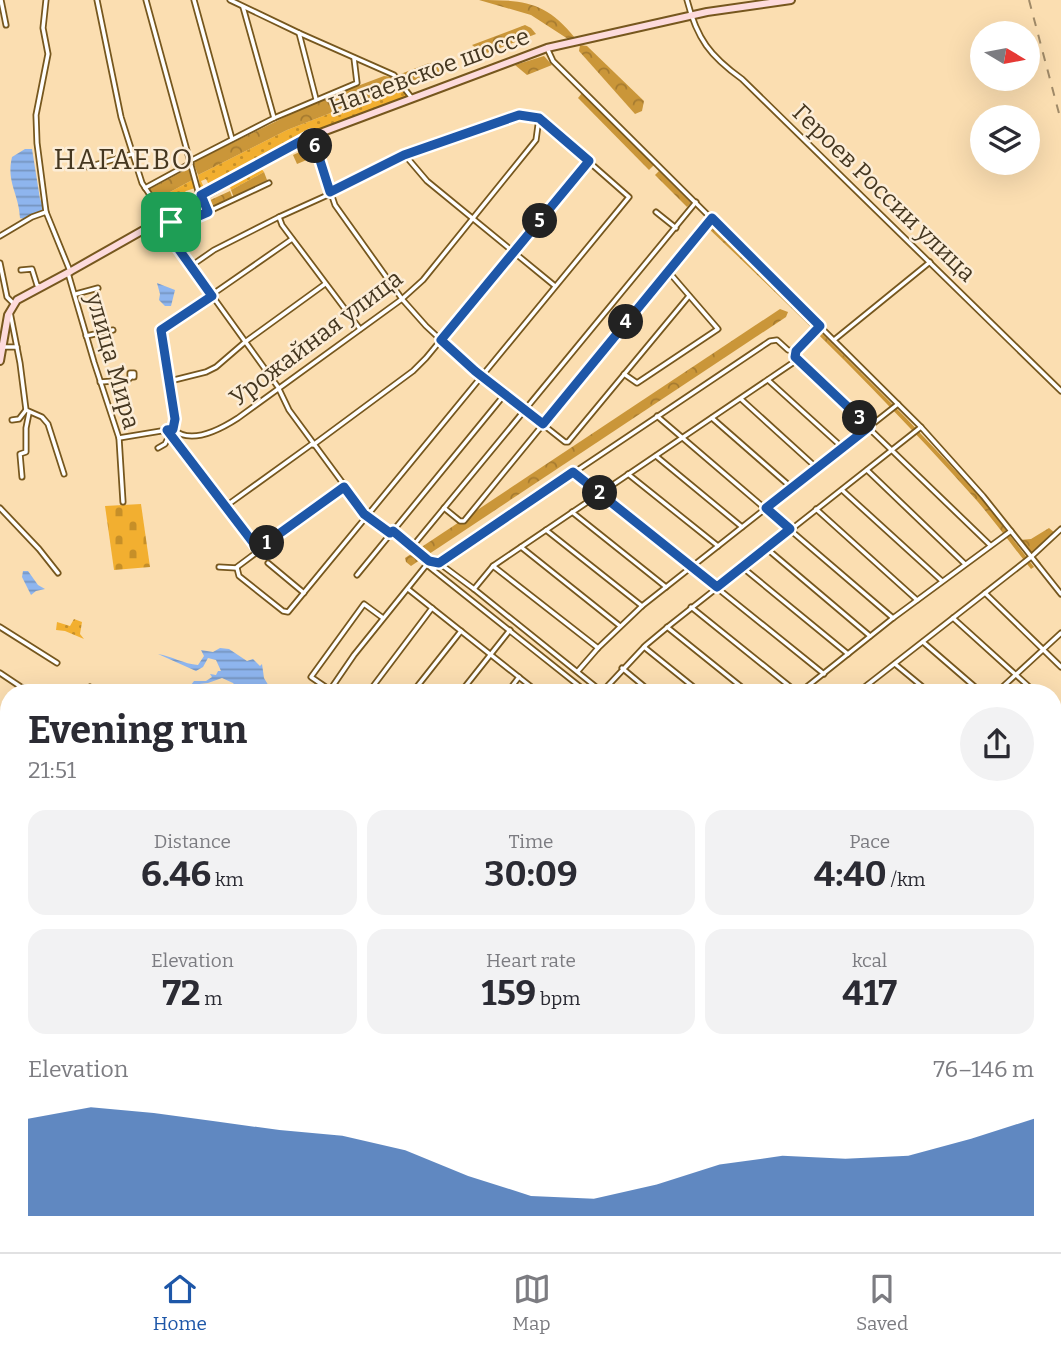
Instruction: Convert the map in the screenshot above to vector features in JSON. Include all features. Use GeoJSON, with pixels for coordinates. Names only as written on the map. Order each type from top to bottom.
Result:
{"type":"FeatureCollection","features":[{"type":"Feature","properties":{"kind":"street"},"geometry":{"type":"LineString","coordinates":[[1,0],[6,25]]}},
{"type":"Feature","properties":{"kind":"street","name":"улица Мира"},"geometry":{"type":"LineString","coordinates":[[46,0],[43,28],[48,54],[36,115],[36,130],[47,212],[69,272],[86,336],[119,438],[123,502]]}},
{"type":"Feature","properties":{"kind":"street"},"geometry":{"type":"LineString","coordinates":[[97,0],[121,117],[145,188],[165,220],[175,244],[278,387],[289,410],[367,515],[412,547],[434,570],[577,684]]}},
{"type":"Feature","properties":{"kind":"street"},"geometry":{"type":"LineString","coordinates":[[146,0],[190,162],[208,212]]}},
{"type":"Feature","properties":{"kind":"street"},"geometry":{"type":"LineString","coordinates":[[194,0],[232,139]]}},
{"type":"Feature","properties":{"kind":"street"},"geometry":{"type":"LineString","coordinates":[[230,0],[394,75],[411,97]]}},
{"type":"Feature","properties":{"kind":"street","name":"Героев России улица"},"geometry":{"type":"LineString","coordinates":[[687,0],[691,16],[710,52],[718,61],[743,79],[1061,391]]}},
{"type":"Feature","properties":{"kind":"street","name":"Нагаевское шоссе"},"geometry":{"type":"LineString","coordinates":[[13,303],[312,135],[547,48],[707,12],[791,0]]}},
{"type":"Feature","properties":{"kind":"street"},"geometry":{"type":"LineString","coordinates":[[243,7],[274,118]]}},
{"type":"Feature","properties":{"kind":"street"},"geometry":{"type":"LineString","coordinates":[[299,33],[316,100]]}},
{"type":"Feature","properties":{"kind":"street"},"geometry":{"type":"LineString","coordinates":[[547,48],[553,61],[921,427],[969,479],[1061,594]]}},
{"type":"Feature","properties":{"kind":"street"},"geometry":{"type":"LineString","coordinates":[[145,188],[274,118],[357,83],[354,58]]}},
{"type":"Feature","properties":{"kind":"street"},"geometry":{"type":"LineString","coordinates":[[191,267],[214,250],[404,155],[509,118],[527,115],[539,118],[629,197],[286,612],[239,576],[237,568]]}},
{"type":"Feature","properties":{"kind":"street","name":"Урожайная улица"},"geometry":{"type":"LineString","coordinates":[[119,438],[168,432],[173,429],[183,436],[211,432],[239,418],[402,299],[423,280],[536,140],[539,118]]}},
{"type":"Feature","properties":{"kind":"street"},"geometry":{"type":"LineString","coordinates":[[312,135],[335,205],[402,299],[441,340],[482,376],[565,442],[568,442],[689,296]]}},
{"type":"Feature","properties":{"kind":"street"},"geometry":{"type":"LineString","coordinates":[[88,167],[132,154]]}},
{"type":"Feature","properties":{"kind":"street"},"geometry":{"type":"LineString","coordinates":[[404,155],[427,181],[556,286]]}},
{"type":"Feature","properties":{"kind":"street"},"geometry":{"type":"LineString","coordinates":[[226,506],[413,371],[589,161]]}},
{"type":"Feature","properties":{"kind":"street"},"geometry":{"type":"LineString","coordinates":[[165,220],[185,222],[269,183]]}},
{"type":"Feature","properties":{"kind":"street"},"geometry":{"type":"LineString","coordinates":[[412,547],[696,202]]}},
{"type":"Feature","properties":{"kind":"street"},"geometry":{"type":"LineString","coordinates":[[0,236],[32,217],[47,212]]}},
{"type":"Feature","properties":{"kind":"street"},"geometry":{"type":"LineString","coordinates":[[656,212],[676,228]]}},
{"type":"Feature","properties":{"kind":"street"},"geometry":{"type":"LineString","coordinates":[[444,508],[460,521],[464,521],[712,218]]}},
{"type":"Feature","properties":{"kind":"street"},"geometry":{"type":"LineString","coordinates":[[280,219],[360,329]]}},
{"type":"Feature","properties":{"kind":"street"},"geometry":{"type":"LineString","coordinates":[[173,429],[175,419],[161,330],[292,239]]}},
{"type":"Feature","properties":{"kind":"street"},"geometry":{"type":"LineString","coordinates":[[834,340],[930,262]]}},
{"type":"Feature","properties":{"kind":"street"},"geometry":{"type":"LineString","coordinates":[[0,263],[7,297],[13,303],[3,333],[0,361]]}},
{"type":"Feature","properties":{"kind":"street"},"geometry":{"type":"LineString","coordinates":[[21,270],[32,269],[37,285],[41,287]]}},
{"type":"Feature","properties":{"kind":"street"},"geometry":{"type":"LineString","coordinates":[[624,374],[637,383],[717,330],[668,271]]}},
{"type":"Feature","properties":{"kind":"street"},"geometry":{"type":"LineString","coordinates":[[170,381],[206,372],[326,284]]}},
{"type":"Feature","properties":{"kind":"street"},"geometry":{"type":"LineString","coordinates":[[76,294],[98,288]]}},
{"type":"Feature","properties":{"kind":"street"},"geometry":{"type":"LineString","coordinates":[[9,310],[27,411],[26,452],[20,454],[22,477]]}},
{"type":"Feature","properties":{"kind":"street"},"geometry":{"type":"LineString","coordinates":[[474,589],[493,566],[794,362],[796,351],[820,326]]}},
{"type":"Feature","properties":{"kind":"street"},"geometry":{"type":"LineString","coordinates":[[86,336],[113,330]]}},
{"type":"Feature","properties":{"kind":"street"},"geometry":{"type":"LineString","coordinates":[[434,570],[439,563],[770,341],[777,340],[788,350],[796,351]]}},
{"type":"Feature","properties":{"kind":"street"},"geometry":{"type":"LineString","coordinates":[[3,347],[17,347]]}},
{"type":"Feature","properties":{"kind":"street"},"geometry":{"type":"LineString","coordinates":[[795,357],[990,545]]}},
{"type":"Feature","properties":{"kind":"street"},"geometry":{"type":"LineString","coordinates":[[100,382],[128,380],[131,377]]}},
{"type":"Feature","properties":{"kind":"street"},"geometry":{"type":"LineString","coordinates":[[768,380],[843,447]]}},
{"type":"Feature","properties":{"kind":"street"},"geometry":{"type":"LineString","coordinates":[[357,575],[505,394]]}},
{"type":"Feature","properties":{"kind":"street"},"geometry":{"type":"LineString","coordinates":[[740,399],[817,468]]}},
{"type":"Feature","properties":{"kind":"street"},"geometry":{"type":"LineString","coordinates":[[578,671],[642,606],[898,404]]}},
{"type":"Feature","properties":{"kind":"street"},"geometry":{"type":"LineString","coordinates":[[12,420],[19,419],[27,411]]}},
{"type":"Feature","properties":{"kind":"street"},"geometry":{"type":"LineString","coordinates":[[27,411],[42,417],[48,424],[64,474]]}},
{"type":"Feature","properties":{"kind":"street"},"geometry":{"type":"LineString","coordinates":[[657,416],[893,618]]}},
{"type":"Feature","properties":{"kind":"street"},"geometry":{"type":"LineString","coordinates":[[712,418],[792,488]]}},
{"type":"Feature","properties":{"kind":"street"},"geometry":{"type":"LineString","coordinates":[[610,684],[644,647],[691,607],[921,427]]}},
{"type":"Feature","properties":{"kind":"street"},"geometry":{"type":"LineString","coordinates":[[158,448],[164,444],[168,432]]}},
{"type":"Feature","properties":{"kind":"street"},"geometry":{"type":"LineString","coordinates":[[168,432],[258,549]]}},
{"type":"Feature","properties":{"kind":"street"},"geometry":{"type":"LineString","coordinates":[[656,456],[742,527]]}},
{"type":"Feature","properties":{"kind":"street"},"geometry":{"type":"LineString","coordinates":[[867,470],[965,564]]}},
{"type":"Feature","properties":{"kind":"street"},"geometry":{"type":"LineString","coordinates":[[573,472],[824,674]]}},
{"type":"Feature","properties":{"kind":"street"},"geometry":{"type":"LineString","coordinates":[[628,474],[718,546]]}},
{"type":"Feature","properties":{"kind":"street"},"geometry":{"type":"LineString","coordinates":[[219,567],[237,568],[258,549],[344,487]]}},
{"type":"Feature","properties":{"kind":"street"},"geometry":{"type":"LineString","coordinates":[[842,490],[942,581]]}},
{"type":"Feature","properties":{"kind":"street"},"geometry":{"type":"LineString","coordinates":[[0,508],[58,573]]}},
{"type":"Feature","properties":{"kind":"street"},"geometry":{"type":"LineString","coordinates":[[816,509],[917,600]]}},
{"type":"Feature","properties":{"kind":"street"},"geometry":{"type":"LineString","coordinates":[[572,512],[666,587]]}},
{"type":"Feature","properties":{"kind":"street"},"geometry":{"type":"LineString","coordinates":[[869,684],[1031,557],[1061,529]]}},
{"type":"Feature","properties":{"kind":"street"},"geometry":{"type":"LineString","coordinates":[[546,530],[642,606]]}},
{"type":"Feature","properties":{"kind":"street"},"geometry":{"type":"LineString","coordinates":[[811,684],[893,618],[1010,531]]}},
{"type":"Feature","properties":{"kind":"street"},"geometry":{"type":"LineString","coordinates":[[521,547],[620,626]]}},
{"type":"Feature","properties":{"kind":"street"},"geometry":{"type":"LineString","coordinates":[[766,548],[870,636]]}},
{"type":"Feature","properties":{"kind":"street"},"geometry":{"type":"LineString","coordinates":[[268,563],[304,593]]}},
{"type":"Feature","properties":{"kind":"street"},"geometry":{"type":"LineString","coordinates":[[428,563],[439,563],[593,684]]}},
{"type":"Feature","properties":{"kind":"street"},"geometry":{"type":"LineString","coordinates":[[338,684],[383,618],[428,563]]}},
{"type":"Feature","properties":{"kind":"street"},"geometry":{"type":"LineString","coordinates":[[493,566],[598,648]]}},
{"type":"Feature","properties":{"kind":"street"},"geometry":{"type":"LineString","coordinates":[[742,567],[848,654]]}},
{"type":"Feature","properties":{"kind":"street"},"geometry":{"type":"LineString","coordinates":[[408,589],[528,684]]}},
{"type":"Feature","properties":{"kind":"street"},"geometry":{"type":"LineString","coordinates":[[985,593],[1061,667]]}},
{"type":"Feature","properties":{"kind":"street"},"geometry":{"type":"LineString","coordinates":[[320,684],[310,677],[365,604],[383,618]]}},
{"type":"Feature","properties":{"kind":"street"},"geometry":{"type":"LineString","coordinates":[[691,607],[788,684]]}},
{"type":"Feature","properties":{"kind":"street"},"geometry":{"type":"LineString","coordinates":[[375,684],[432,608]]}},
{"type":"Feature","properties":{"kind":"street"},"geometry":{"type":"LineString","coordinates":[[953,618],[1026,684]]}},
{"type":"Feature","properties":{"kind":"street"},"geometry":{"type":"LineString","coordinates":[[0,627],[57,663]]}},
{"type":"Feature","properties":{"kind":"street"},"geometry":{"type":"LineString","coordinates":[[667,627],[738,684]]}},
{"type":"Feature","properties":{"kind":"street"},"geometry":{"type":"LineString","coordinates":[[467,684],[510,630]]}},
{"type":"Feature","properties":{"kind":"street"},"geometry":{"type":"LineString","coordinates":[[419,684],[461,631]]}},
{"type":"Feature","properties":{"kind":"street"},"geometry":{"type":"LineString","coordinates":[[1006,684],[1061,633]]}},
{"type":"Feature","properties":{"kind":"street"},"geometry":{"type":"LineString","coordinates":[[923,642],[972,684]]}},
{"type":"Feature","properties":{"kind":"street"},"geometry":{"type":"LineString","coordinates":[[644,647],[690,684]]}},
{"type":"Feature","properties":{"kind":"street"},"geometry":{"type":"LineString","coordinates":[[895,664],[919,684]]}},
{"type":"Feature","properties":{"kind":"street"},"geometry":{"type":"LineString","coordinates":[[622,668],[641,684]]}},
{"type":"Feature","properties":{"kind":"street"},"geometry":{"type":"LineString","coordinates":[[0,673],[16,684]]}},
{"type":"Feature","properties":{"kind":"street"},"geometry":{"type":"LineString","coordinates":[[514,684],[519,677]]}},
{"type":"Feature","properties":{"kind":"green space"},"geometry":{"type":"Polygon","coordinates":[[[479,0],[533,5],[554,16],[575,38],[568,39],[531,15],[479,0]]]}},
{"type":"Feature","properties":{"kind":"green space"},"geometry":{"type":"Polygon","coordinates":[[[525,25],[536,34],[484,54],[472,45],[525,25]]]}},
{"type":"Feature","properties":{"kind":"green space"},"geometry":{"type":"Polygon","coordinates":[[[580,45],[587,46],[644,101],[642,111],[635,114],[579,51],[580,45]]]}},
{"type":"Feature","properties":{"kind":"green space"},"geometry":{"type":"Polygon","coordinates":[[[544,56],[552,65],[527,75],[515,65],[544,56]]]}},
{"type":"Feature","properties":{"kind":"green space"},"geometry":{"type":"Polygon","coordinates":[[[429,63],[435,64],[441,71],[406,83],[398,75],[429,63]]]}},
{"type":"Feature","properties":{"kind":"green space"},"geometry":{"type":"Polygon","coordinates":[[[384,76],[393,77],[400,86],[287,130],[198,175],[194,164],[196,161],[315,102],[384,76]]]}},
{"type":"Feature","properties":{"kind":"green space"},"geometry":{"type":"Polygon","coordinates":[[[400,86],[407,96],[308,133],[210,187],[206,179],[201,181],[205,190],[201,192],[198,175],[287,130],[400,86]]]}},
{"type":"Feature","properties":{"kind":"green space"},"geometry":{"type":"Polygon","coordinates":[[[582,93],[654,165],[649,170],[578,98],[582,93]]]}},
{"type":"Feature","properties":{"kind":"green space"},"geometry":{"type":"Polygon","coordinates":[[[313,146],[316,156],[297,164],[293,155],[313,146]]]}},
{"type":"Feature","properties":{"kind":"green space"},"geometry":{"type":"Polygon","coordinates":[[[260,167],[264,172],[231,190],[229,184],[260,167]]]}},
{"type":"Feature","properties":{"kind":"green space"},"geometry":{"type":"Polygon","coordinates":[[[189,168],[194,179],[159,198],[150,192],[150,189],[189,168]]]}},
{"type":"Feature","properties":{"kind":"green space"},"geometry":{"type":"Polygon","coordinates":[[[659,171],[691,203],[687,207],[655,175],[659,171]]]}},
{"type":"Feature","properties":{"kind":"green space"},"geometry":{"type":"Polygon","coordinates":[[[264,172],[267,180],[234,198],[231,190],[264,172]]]}},
{"type":"Feature","properties":{"kind":"green space"},"geometry":{"type":"Polygon","coordinates":[[[194,179],[195,188],[180,197],[182,203],[164,213],[152,194],[159,198],[194,179]]]}},
{"type":"Feature","properties":{"kind":"green space"},"geometry":{"type":"Polygon","coordinates":[[[230,191],[233,199],[209,209],[206,202],[230,191]]]}},
{"type":"Feature","properties":{"kind":"green space"},"geometry":{"type":"Polygon","coordinates":[[[202,200],[206,211],[189,219],[170,221],[172,216],[202,200]]]}},
{"type":"Feature","properties":{"kind":"green space"},"geometry":{"type":"Polygon","coordinates":[[[712,223],[906,418],[984,501],[1034,567],[1031,569],[978,502],[879,396],[707,227],[712,223]]]}},
{"type":"Feature","properties":{"kind":"green space"},"geometry":{"type":"Polygon","coordinates":[[[780,309],[788,312],[786,317],[411,566],[406,562],[405,558],[780,309]]]}},
{"type":"Feature","properties":{"kind":"green space"},"geometry":{"type":"Polygon","coordinates":[[[141,504],[150,567],[114,570],[105,506],[141,504]]]}},
{"type":"Feature","properties":{"kind":"green space"},"geometry":{"type":"Polygon","coordinates":[[[1049,528],[1055,533],[1034,550],[1033,554],[1041,563],[1039,565],[1020,540],[1031,539],[1049,528]]]}},
{"type":"Feature","properties":{"kind":"green space"},"geometry":{"type":"Polygon","coordinates":[[[74,619],[82,622],[80,634],[84,639],[56,630],[57,622],[70,626],[74,619]]]}},
{"type":"Feature","properties":{"kind":"water"},"geometry":{"type":"Polygon","coordinates":[[[25,149],[32,149],[43,205],[42,210],[24,219],[20,218],[11,166],[12,157],[25,149]]]}},
{"type":"Feature","properties":{"kind":"water"},"geometry":{"type":"Polygon","coordinates":[[[157,283],[175,290],[171,306],[165,306],[159,300],[157,283]]]}},
{"type":"Feature","properties":{"kind":"water"},"geometry":{"type":"Polygon","coordinates":[[[23,571],[28,571],[38,585],[45,589],[31,595],[22,577],[23,571]]]}},
{"type":"Feature","properties":{"kind":"water"},"geometry":{"type":"Polygon","coordinates":[[[220,648],[229,649],[247,661],[253,659],[260,666],[262,664],[268,684],[234,684],[222,678],[208,683],[192,684],[194,681],[206,681],[212,677],[210,674],[216,675],[221,671],[216,660],[208,658],[203,667],[196,671],[158,654],[198,665],[204,656],[201,650],[213,652],[220,648]]]}},
{"type":"Feature","properties":{"kind":"railway"},"geometry":{"type":"LineString","coordinates":[[1029,0],[1061,121]]}},
{"type":"Feature","properties":{"kind":"district","name":"НАГАЕВО"},"geometry":{"type":"Point","coordinates":[124,159]}},
{"type":"Feature","properties":{"kind":"route"},"geometry":{"type":"LineString","coordinates":[[519,115],[535,116],[589,161],[441,340],[475,371],[543,424],[712,218],[820,326],[796,351],[795,357],[869,427],[766,508],[790,529],[717,587],[573,472],[439,563],[429,561],[393,531],[390,533],[364,514],[344,487],[258,549],[167,430],[173,429],[175,419],[161,330],[212,296],[175,244],[167,224],[171,222],[185,222],[208,212],[201,195],[312,135],[330,192],[408,153],[519,115]]}}]}
